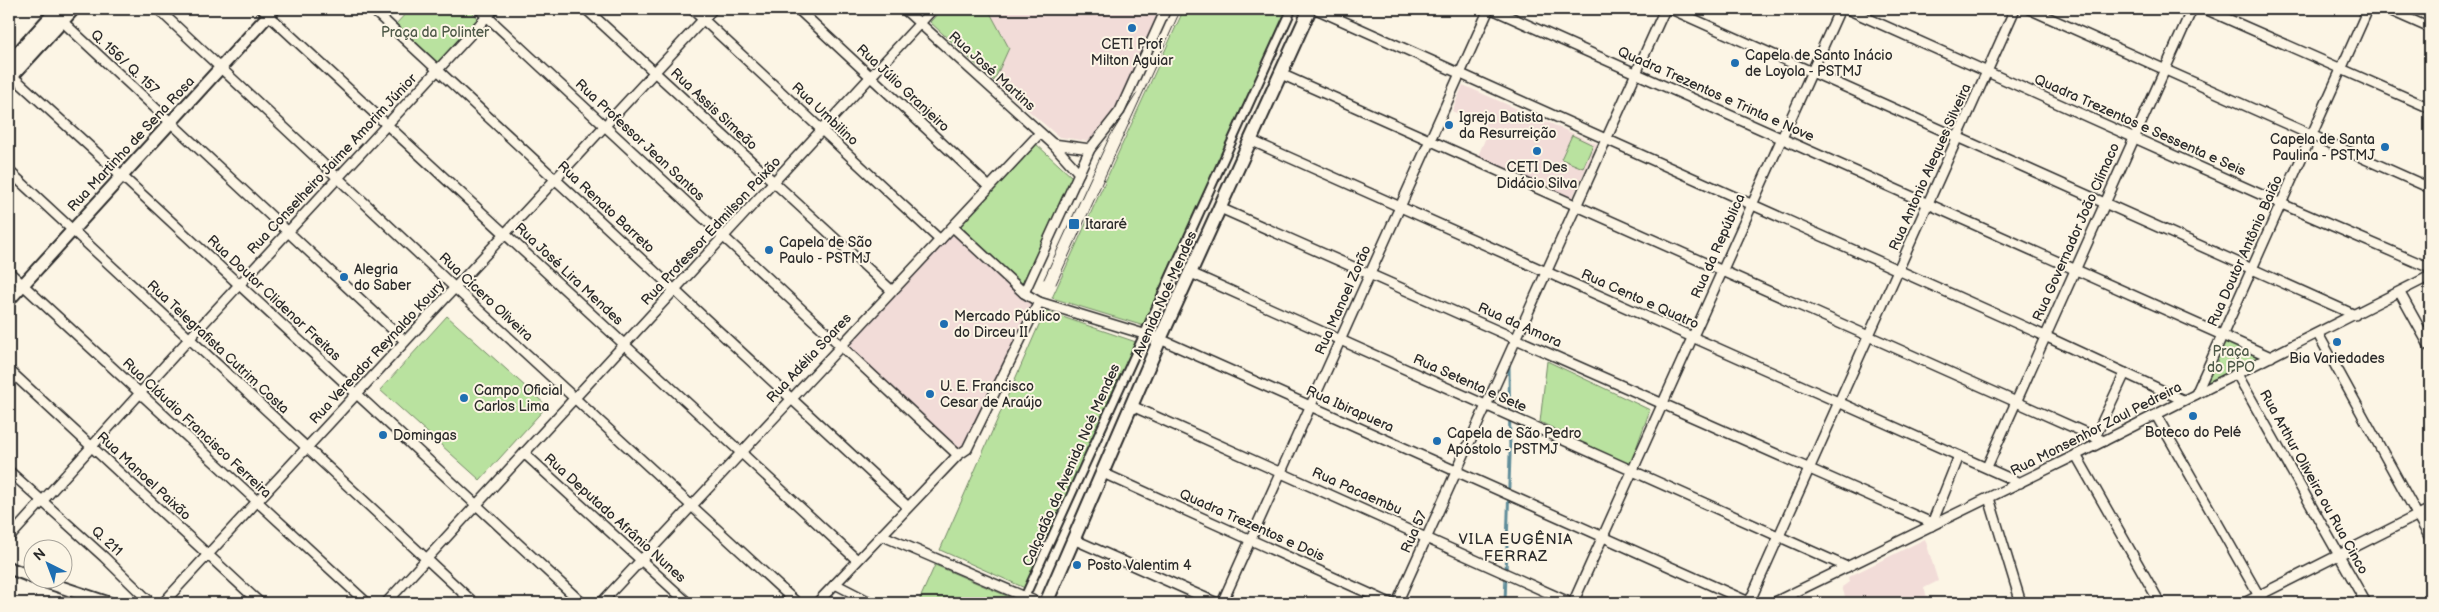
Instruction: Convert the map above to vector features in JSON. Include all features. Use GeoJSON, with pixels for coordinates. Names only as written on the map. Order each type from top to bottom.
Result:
{"type":"FeatureCollection","features":[{"type":"Feature","properties":{"kind":"main road"},"geometry":{"type":"LineString","coordinates":[[9,63],[56,13],[73,9]]}},
{"type":"Feature","properties":{"kind":"main road","name":"Avenida Noé Mendes"},"geometry":{"type":"LineString","coordinates":[[1040,603],[1047,598],[1160,339],[1310,9]]}},
{"type":"Feature","properties":{"kind":"main road"},"geometry":{"type":"LineString","coordinates":[[10,76],[56,13]]}},
{"type":"Feature","properties":{"kind":"street","name":"Rua Cícero Oliveira"},"geometry":{"type":"LineString","coordinates":[[158,9],[455,288],[797,603]]}},
{"type":"Feature","properties":{"kind":"street","name":"Rua Renato Barreto"},"geometry":{"type":"LineString","coordinates":[[372,9],[908,507]]}},
{"type":"Feature","properties":{"kind":"street","name":"Rua Professor Jean Santos"},"geometry":{"type":"LineString","coordinates":[[479,9],[958,455]]}},
{"type":"Feature","properties":{"kind":"street","name":"Rua Conselheiro Jaime Amorim Júnior"},"geometry":{"type":"LineString","coordinates":[[9,538],[189,339],[494,9]]}},
{"type":"Feature","properties":{"kind":"street","name":"Rua Assis Simeão"},"geometry":{"type":"LineString","coordinates":[[586,9],[891,290]]}},
{"type":"Feature","properties":{"kind":"street","name":"Rua Umbilino"},"geometry":{"type":"LineString","coordinates":[[692,9],[940,240]]}},
{"type":"Feature","properties":{"kind":"street","name":"Rua Vereador Reynaldo Koury"},"geometry":{"type":"LineString","coordinates":[[164,603],[713,9]]}},
{"type":"Feature","properties":{"kind":"street","name":"Rua Júlio Granjeiro"},"geometry":{"type":"LineString","coordinates":[[798,9],[989,187]]}},
{"type":"Feature","properties":{"kind":"street","name":"Rua José Martins"},"geometry":{"type":"LineString","coordinates":[[904,9],[1053,144],[1079,173]]}},
{"type":"Feature","properties":{"kind":"street","name":"Rua Professor Edmilson Paixão"},"geometry":{"type":"LineString","coordinates":[[386,603],[933,9]]}},
{"type":"Feature","properties":{"kind":"street"},"geometry":{"type":"LineString","coordinates":[[1024,292],[1090,149],[1120,111],[1166,9]]}},
{"type":"Feature","properties":{"kind":"street","name":"Calçadão da Avenida Noé Mendes"},"geometry":{"type":"LineString","coordinates":[[1024,600],[1292,9]]}},
{"type":"Feature","properties":{"kind":"street"},"geometry":{"type":"LineString","coordinates":[[1316,9],[2045,336],[2183,400]]}},
{"type":"Feature","properties":{"kind":"street","name":"Rua Manoel Zorão"},"geometry":{"type":"LineString","coordinates":[[1222,603],[1399,207],[1490,9]]}},
{"type":"Feature","properties":{"kind":"street","name":"Quadra Trezentos e Trinta e Nove"},"geometry":{"type":"LineString","coordinates":[[1490,9],[2270,357]]}},
{"type":"Feature","properties":{"kind":"street","name":"Rua 57"},"geometry":{"type":"LineString","coordinates":[[1397,603],[1665,9]]}},
{"type":"Feature","properties":{"kind":"street"},"geometry":{"type":"LineString","coordinates":[[1671,9],[2355,315]]}},
{"type":"Feature","properties":{"kind":"street","name":"Rua da República"},"geometry":{"type":"LineString","coordinates":[[1572,603],[1840,9]]}},
{"type":"Feature","properties":{"kind":"street","name":"Quadra Trezentos e Sessenta e Seis"},"geometry":{"type":"LineString","coordinates":[[1847,9],[2282,204],[2430,273]]}},
{"type":"Feature","properties":{"kind":"street","name":"Rua Antonio Aleques Silveira"},"geometry":{"type":"LineString","coordinates":[[1809,470],[2015,9]]}},
{"type":"Feature","properties":{"kind":"street"},"geometry":{"type":"LineString","coordinates":[[2029,9],[2430,188]]}},
{"type":"Feature","properties":{"kind":"street","name":"Rua Governador João Clímaco"},"geometry":{"type":"LineString","coordinates":[[1987,467],[2133,137],[2192,9]]}},
{"type":"Feature","properties":{"kind":"street"},"geometry":{"type":"LineString","coordinates":[[2206,9],[2430,108]]}},
{"type":"Feature","properties":{"kind":"street","name":"Rua Doutor Antônio Baião"},"geometry":{"type":"LineString","coordinates":[[2196,394],[2368,9]]}},
{"type":"Feature","properties":{"kind":"street"},"geometry":{"type":"LineString","coordinates":[[2387,9],[2430,28]]}},
{"type":"Feature","properties":{"kind":"street","name":"Rua Martinho de Sena Rosa"},"geometry":{"type":"LineString","coordinates":[[9,300],[222,68],[268,11]]}},
{"type":"Feature","properties":{"kind":"street","name":"Rua José Lira Mendes"},"geometry":{"type":"LineString","coordinates":[[268,11],[505,234],[857,560]]}},
{"type":"Feature","properties":{"kind":"street","name":"Q. 156/ Q. 157"},"geometry":{"type":"LineString","coordinates":[[56,13],[170,123],[289,231],[405,341]]}},
{"type":"Feature","properties":{"kind":"street"},"geometry":{"type":"LineString","coordinates":[[1281,74],[2100,439],[2125,373]]}},
{"type":"Feature","properties":{"kind":"street","name":"Rua Doutor Clidenor Freitas"},"geometry":{"type":"LineString","coordinates":[[10,76],[122,176],[582,603]]}},
{"type":"Feature","properties":{"kind":"street","name":"Rua Adélia Soares"},"geometry":{"type":"LineString","coordinates":[[601,603],[1040,132]]}},
{"type":"Feature","properties":{"kind":"street","name":"Rua Cento e Quatro"},"geometry":{"type":"LineString","coordinates":[[1250,140],[2020,483]]}},
{"type":"Feature","properties":{"kind":"street"},"geometry":{"type":"LineString","coordinates":[[1053,144],[1090,149]]}},
{"type":"Feature","properties":{"kind":"street","name":"Rua Telegrafista Cutrim Costa"},"geometry":{"type":"LineString","coordinates":[[9,171],[474,603]]}},
{"type":"Feature","properties":{"kind":"street","name":"Rua da Amora"},"geometry":{"type":"LineString","coordinates":[[1220,208],[1931,524]]}},
{"type":"Feature","properties":{"kind":"street","name":"Rua Ibirapuera"},"geometry":{"type":"LineString","coordinates":[[953,227],[1024,292],[1039,302],[1160,339],[1749,603]]}},
{"type":"Feature","properties":{"kind":"street","name":"Rua Cláudio Francisco Ferreira"},"geometry":{"type":"LineString","coordinates":[[9,272],[367,603]]}},
{"type":"Feature","properties":{"kind":"street","name":"Rua Setenta e Sete"},"geometry":{"type":"LineString","coordinates":[[1191,273],[1847,567]]}},
{"type":"Feature","properties":{"kind":"street","name":"Rua Monsenhor Zaul Pedreira"},"geometry":{"type":"LineString","coordinates":[[1773,603],[1931,524],[2076,455],[2100,439],[2156,415],[2400,293],[2430,273]]}},
{"type":"Feature","properties":{"kind":"street"},"geometry":{"type":"LineString","coordinates":[[2400,293],[2430,347]]}},
{"type":"Feature","properties":{"kind":"street"},"geometry":{"type":"LineString","coordinates":[[818,603],[958,455],[967,449],[1039,302]]}},
{"type":"Feature","properties":{"kind":"street"},"geometry":{"type":"LineString","coordinates":[[2318,334],[2430,538]]}},
{"type":"Feature","properties":{"kind":"street","name":"Rua Manoel Paixão"},"geometry":{"type":"LineString","coordinates":[[9,370],[260,603]]}},
{"type":"Feature","properties":{"kind":"street","name":"Rua Arthur Oliveira ou Rua Cinco"},"geometry":{"type":"LineString","coordinates":[[2237,374],[2366,603]]}},
{"type":"Feature","properties":{"kind":"street","name":"Rua Pacaembu"},"geometry":{"type":"LineString","coordinates":[[1132,406],[1572,603]]}},
{"type":"Feature","properties":{"kind":"street"},"geometry":{"type":"LineString","coordinates":[[2156,415],[2261,600]]}},
{"type":"Feature","properties":{"kind":"street","name":"Rua Deputado Afrânio Nunes"},"geometry":{"type":"LineString","coordinates":[[524,453],[688,603]]}},
{"type":"Feature","properties":{"kind":"street"},"geometry":{"type":"LineString","coordinates":[[2076,455],[2160,603]]}},
{"type":"Feature","properties":{"kind":"street"},"geometry":{"type":"LineString","coordinates":[[1931,524],[1959,456]]}},
{"type":"Feature","properties":{"kind":"street"},"geometry":{"type":"LineString","coordinates":[[1749,603],[1809,470]]}},
{"type":"Feature","properties":{"kind":"street","name":"Q. 211"},"geometry":{"type":"LineString","coordinates":[[9,471],[151,603]]}},
{"type":"Feature","properties":{"kind":"street","name":"Quadra Trezentos e Dois"},"geometry":{"type":"LineString","coordinates":[[1103,473],[1390,603]]}},
{"type":"Feature","properties":{"kind":"street"},"geometry":{"type":"LineString","coordinates":[[1989,498],[2019,603]]}},
{"type":"Feature","properties":{"kind":"street"},"geometry":{"type":"LineString","coordinates":[[2244,603],[2261,600],[2339,555],[2430,510]]}},
{"type":"Feature","properties":{"kind":"street"},"geometry":{"type":"LineString","coordinates":[[881,535],[1024,600],[1040,603]]}},
{"type":"Feature","properties":{"kind":"street"},"geometry":{"type":"LineString","coordinates":[[1073,539],[1217,603]]}},
{"type":"Feature","properties":{"kind":"street"},"geometry":{"type":"LineString","coordinates":[[9,568],[22,573]]}},
{"type":"Feature","properties":{"kind":"street"},"geometry":{"type":"LineString","coordinates":[[835,584],[872,603]]}},
{"type":"Feature","properties":{"kind":"street"},"geometry":{"type":"LineString","coordinates":[[70,590],[109,603]]}},
{"type":"Feature","properties":{"kind":"shaded area"},"geometry":{"type":"Polygon","coordinates":[[[988,9],[1160,9],[1114,111],[1095,136],[1087,141],[1059,137],[994,81],[1009,48],[988,9]]]}},
{"type":"Feature","properties":{"kind":"shaded area","name":"CETI Des Didácio Silva"},"geometry":{"type":"Polygon","coordinates":[[[1463,85],[1597,144],[1572,199],[1477,158],[1490,128],[1452,111],[1463,85]]]}},
{"type":"Feature","properties":{"kind":"shaded area","name":"Mercado Público do Dirceu II"},"geometry":{"type":"Polygon","coordinates":[[[953,227],[1039,302],[976,434],[958,455],[840,345],[953,227]]]}},
{"type":"Feature","properties":{"kind":"shaded area"},"geometry":{"type":"Polygon","coordinates":[[[1925,539],[1938,581],[1924,588],[1929,603],[1847,603],[1842,587],[1849,582],[1848,577],[1925,539]]]}},
{"type":"Feature","properties":{"kind":"green space","name":"Praça da Polinter"},"geometry":{"type":"Polygon","coordinates":[[[410,9],[469,9],[479,19],[435,65],[394,26],[410,9]]]}},
{"type":"Feature","properties":{"kind":"green space"},"geometry":{"type":"Polygon","coordinates":[[[942,9],[988,9],[1009,48],[994,81],[930,22],[942,9]]]}},
{"type":"Feature","properties":{"kind":"green space"},"geometry":{"type":"Polygon","coordinates":[[[1184,9],[1290,9],[1144,326],[1052,298],[1184,9]]]}},
{"type":"Feature","properties":{"kind":"green space"},"geometry":{"type":"Polygon","coordinates":[[[1572,135],[1593,145],[1583,168],[1561,159],[1572,135]]]}},
{"type":"Feature","properties":{"kind":"green space"},"geometry":{"type":"Polygon","coordinates":[[[1035,143],[1072,177],[1023,284],[959,225],[1035,143]]]}},
{"type":"Feature","properties":{"kind":"green space"},"geometry":{"type":"Polygon","coordinates":[[[1045,311],[1136,342],[1027,589],[940,550],[1045,311]]]}},
{"type":"Feature","properties":{"kind":"green space","name":"Campo Oficial Carlos Lima"},"geometry":{"type":"Polygon","coordinates":[[[447,316],[547,406],[480,480],[380,390],[447,316]]]}},
{"type":"Feature","properties":{"kind":"green space","name":"Praça do PPO"},"geometry":{"type":"Polygon","coordinates":[[[2222,336],[2271,357],[2196,394],[2222,336]]]}},
{"type":"Feature","properties":{"kind":"green space"},"geometry":{"type":"Polygon","coordinates":[[[1547,361],[1650,410],[1630,465],[1540,422],[1547,361]]]}},
{"type":"Feature","properties":{"kind":"green space"},"geometry":{"type":"Polygon","coordinates":[[[935,565],[1021,602],[918,603],[935,565]]]}},
{"type":"Feature","properties":{"kind":"waterway"},"geometry":{"type":"LineString","coordinates":[[1505,603],[1510,455],[1509,364]]}},
{"type":"Feature","properties":{"kind":"tram line"},"geometry":{"type":"LineString","coordinates":[[1056,284],[1181,9]]}},
{"type":"Feature","properties":{"kind":"tram line"},"geometry":{"type":"LineString","coordinates":[[1044,279],[1109,138],[1137,93]]}},
{"type":"Feature","properties":{"kind":"place","name":"CETI Prof Milton Aguiar"},"geometry":{"type":"Point","coordinates":[1132,28]}},
{"type":"Feature","properties":{"kind":"place","name":"Capela de Santo Inácio de Loyola - PSTMJ"},"geometry":{"type":"Point","coordinates":[1735,63]}},
{"type":"Feature","properties":{"kind":"place","name":"Igreja Batista da Resurreição"},"geometry":{"type":"Point","coordinates":[1449,125]}},
{"type":"Feature","properties":{"kind":"place","name":"Capela de Santa Paulina - PSTMJ"},"geometry":{"type":"Point","coordinates":[2385,147]}},
{"type":"Feature","properties":{"kind":"place","name":"CETI Des Didácio Silva"},"geometry":{"type":"Point","coordinates":[1537,151]}},
{"type":"Feature","properties":{"kind":"place","name":"Itararé"},"geometry":{"type":"Point","coordinates":[1074,224]}},
{"type":"Feature","properties":{"kind":"place","name":"Capela de São Paulo - PSTMJ"},"geometry":{"type":"Point","coordinates":[769,250]}},
{"type":"Feature","properties":{"kind":"place","name":"Alegria do Saber"},"geometry":{"type":"Point","coordinates":[344,277]}},
{"type":"Feature","properties":{"kind":"place","name":"Mercado Público do Dirceu II"},"geometry":{"type":"Point","coordinates":[944,324]}},
{"type":"Feature","properties":{"kind":"place","name":"Bia Variedades"},"geometry":{"type":"Point","coordinates":[2337,342]}},
{"type":"Feature","properties":{"kind":"place","name":"U. E. Francisco Cesar de Araújo"},"geometry":{"type":"Point","coordinates":[930,394]}},
{"type":"Feature","properties":{"kind":"place","name":"Campo Oficial Carlos Lima"},"geometry":{"type":"Point","coordinates":[464,398]}},
{"type":"Feature","properties":{"kind":"place","name":"Boteco do Pelé"},"geometry":{"type":"Point","coordinates":[2193,416]}},
{"type":"Feature","properties":{"kind":"place","name":"Domingas"},"geometry":{"type":"Point","coordinates":[383,435]}},
{"type":"Feature","properties":{"kind":"place","name":"Capela de São Pedro Apóstolo - PSTMJ"},"geometry":{"type":"Point","coordinates":[1437,441]}},
{"type":"Feature","properties":{"kind":"place","name":"Posto Valentim 4"},"geometry":{"type":"Point","coordinates":[1077,565]}},
{"type":"Feature","properties":{"kind":"district","name":"VILA EUGÊNIA FERRAZ"},"geometry":{"type":"Point","coordinates":[1516,548]}}]}
